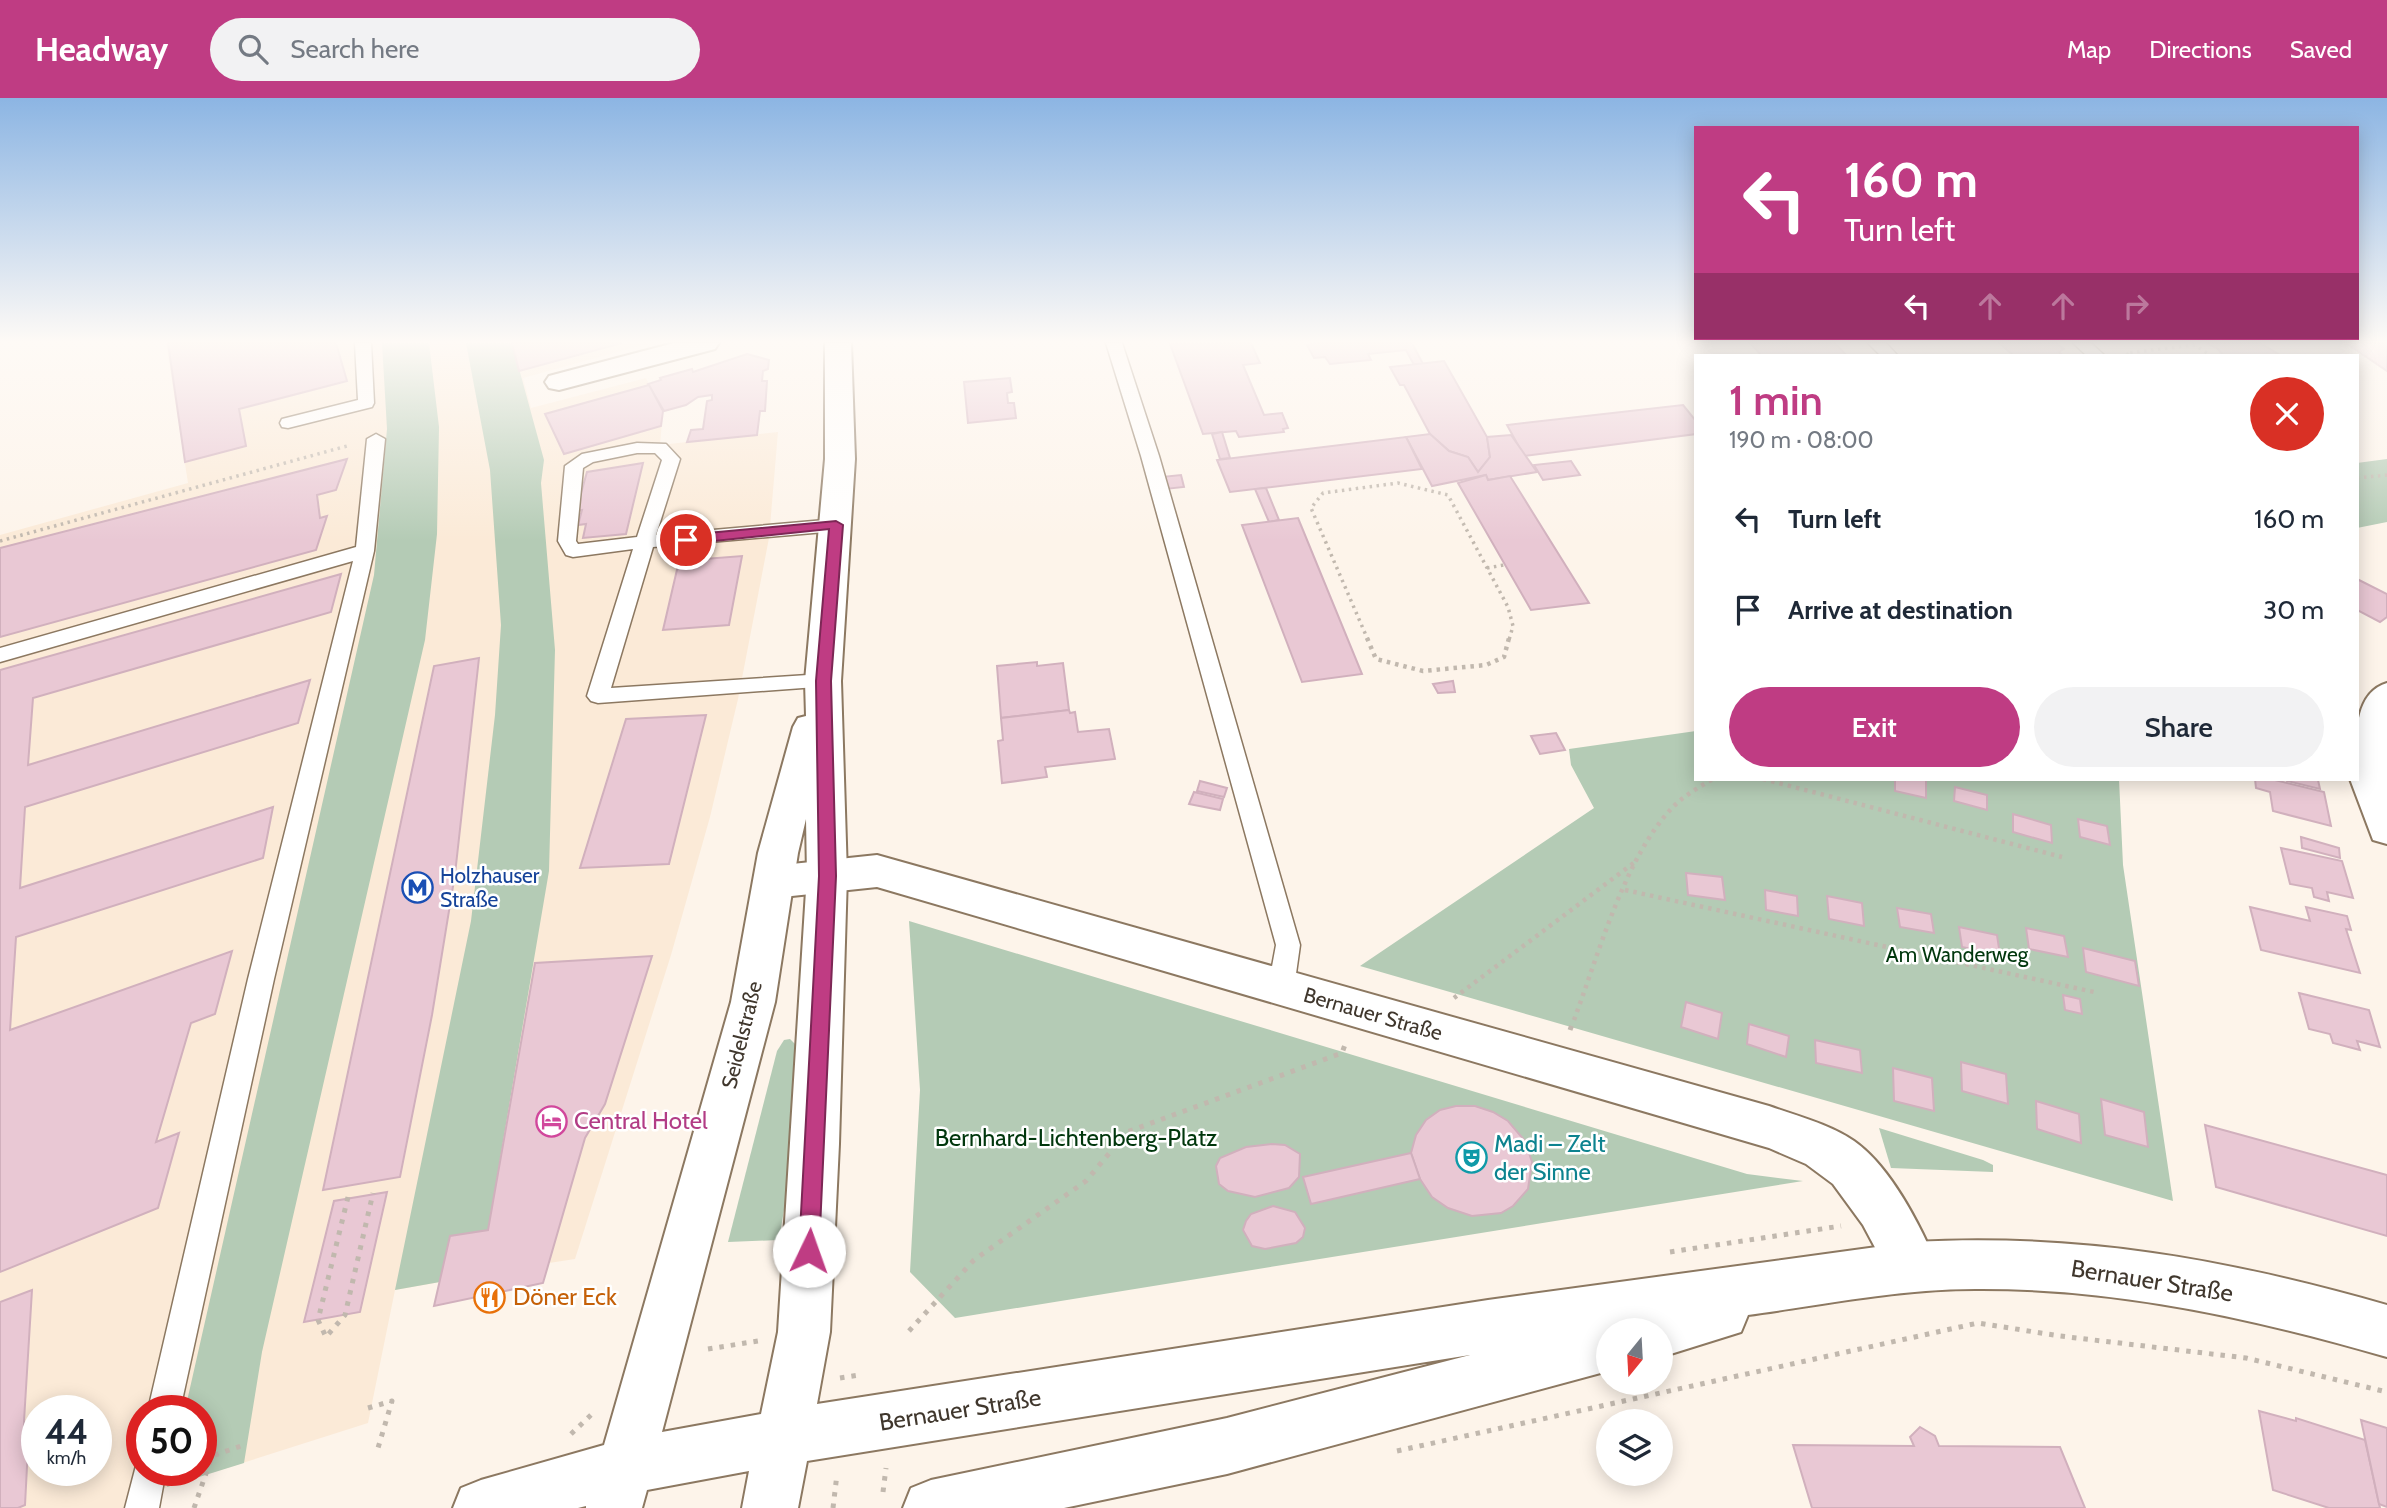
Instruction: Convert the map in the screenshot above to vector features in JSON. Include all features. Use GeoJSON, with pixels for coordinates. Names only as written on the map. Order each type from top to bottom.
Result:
{"type":"FeatureCollection","features":[{"type":"Feature","properties":{"kind":"main road","name":"Seidelstraße"},"geometry":{"type":"LineString","coordinates":[[770,1508],[804,1332],[827,876],[824,681],[840,459],[839,409]]}},
{"type":"Feature","properties":{"kind":"main road","name":"Seidelstraße"},"geometry":{"type":"LineString","coordinates":[[619,1488],[752,1002],[773,882],[824,681]]}},
{"type":"Feature","properties":{"kind":"main road"},"geometry":{"type":"LineString","coordinates":[[2387,696],[2381,703],[2368,776],[2387,829]]}},
{"type":"Feature","properties":{"kind":"main road","name":"Bernauer Straße"},"geometry":{"type":"LineString","coordinates":[[773,882],[877,871],[1769,1128],[1823,1148],[1842,1160],[1865,1185],[1899,1269]]}},
{"type":"Feature","properties":{"kind":"main road","name":"Bernauer Straße"},"geometry":{"type":"LineString","coordinates":[[619,1488],[784,1437],[1488,1326],[1899,1269],[1969,1262],[2047,1265],[2134,1274],[2283,1302],[2387,1331]]}},
{"type":"Feature","properties":{"kind":"main road","name":"Bernauer Straße"},"geometry":{"type":"LineString","coordinates":[[1673,1328],[1899,1269]]}},
{"type":"Feature","properties":{"kind":"main road"},"geometry":{"type":"LineString","coordinates":[[907,1500],[1227,1446],[1596,1348]]}},
{"type":"Feature","properties":{"kind":"main road"},"geometry":{"type":"LineString","coordinates":[[481,1508],[619,1488]]}},
{"type":"Feature","properties":{"kind":"lane"},"geometry":{"type":"LineString","coordinates":[[288,423],[343,409]]}},
{"type":"Feature","properties":{"kind":"lane"},"geometry":{"type":"LineString","coordinates":[[1135,409],[1288,945],[1281,988]]}},
{"type":"Feature","properties":{"kind":"lane"},"geometry":{"type":"LineString","coordinates":[[167,1395],[261,979],[365,551],[376,439]]}},
{"type":"Feature","properties":{"kind":"lane"},"geometry":{"type":"LineString","coordinates":[[824,681],[598,696],[645,542],[671,459],[660,448],[638,448],[588,458],[574,466],[567,541],[573,551],[645,542],[836,525]]}},
{"type":"Feature","properties":{"kind":"lane"},"geometry":{"type":"LineString","coordinates":[[0,655],[365,551]]}},
{"type":"Feature","properties":{"kind":"lane"},"geometry":{"type":"LineString","coordinates":[[142,1508],[147,1486]]}},
{"type":"Feature","properties":{"kind":"path"},"geometry":{"type":"LineString","coordinates":[[0,541],[337,449]]}},
{"type":"Feature","properties":{"kind":"path"},"geometry":{"type":"LineString","coordinates":[[2359,478],[2387,475]]}},
{"type":"Feature","properties":{"kind":"path"},"geometry":{"type":"LineString","coordinates":[[1398,483],[1448,495],[1488,568],[1508,607],[1513,626],[1504,657],[1486,666],[1423,671],[1376,659],[1311,508],[1323,493],[1398,483]]}},
{"type":"Feature","properties":{"kind":"path"},"geometry":{"type":"LineString","coordinates":[[1488,568],[1504,565]]}},
{"type":"Feature","properties":{"kind":"path"},"geometry":{"type":"LineString","coordinates":[[1569,1032],[1635,862],[1671,809],[1710,781]]}},
{"type":"Feature","properties":{"kind":"path"},"geometry":{"type":"LineString","coordinates":[[1771,781],[2062,857]]}},
{"type":"Feature","properties":{"kind":"path"},"geometry":{"type":"LineString","coordinates":[[1452,999],[1635,862]]}},
{"type":"Feature","properties":{"kind":"path"},"geometry":{"type":"LineString","coordinates":[[1625,890],[2094,992]]}},
{"type":"Feature","properties":{"kind":"path"},"geometry":{"type":"LineString","coordinates":[[909,1331],[974,1261],[1086,1181],[1127,1132],[1342,1053]]}},
{"type":"Feature","properties":{"kind":"path"},"geometry":{"type":"LineString","coordinates":[[348,1197],[318,1320],[326,1337],[345,1315],[373,1193]]}},
{"type":"Feature","properties":{"kind":"path"},"geometry":{"type":"LineString","coordinates":[[1388,1453],[1978,1322],[2071,1337],[2246,1358],[2387,1392]]}},
{"type":"Feature","properties":{"kind":"path"},"geometry":{"type":"LineString","coordinates":[[708,1349],[762,1340]]}},
{"type":"Feature","properties":{"kind":"path"},"geometry":{"type":"LineString","coordinates":[[368,1408],[392,1401],[378,1448]]}},
{"type":"Feature","properties":{"kind":"path"},"geometry":{"type":"LineString","coordinates":[[194,1508],[212,1456],[244,1445]]}},
{"type":"Feature","properties":{"kind":"path"},"geometry":{"type":"LineString","coordinates":[[887,1462],[907,1500]]}},
{"type":"Feature","properties":{"kind":"shaded area"},"geometry":{"type":"Polygon","coordinates":[[[176,409],[662,409],[660,445],[778,432],[769,538],[738,699],[710,817],[671,955],[575,1259],[549,1263],[543,1283],[434,1306],[440,1282],[395,1290],[368,1423],[217,1471],[217,1395],[126,1395],[126,1486],[170,1486],[126,1508],[0,1508],[0,535],[188,483],[176,409]]]}},
{"type":"Feature","properties":{"kind":"green space"},"geometry":{"type":"Polygon","coordinates":[[[386,409],[437,409],[439,427],[437,534],[425,640],[262,1352],[244,1463],[217,1471],[217,1395],[188,1395],[374,575],[387,429],[386,409]]]}},
{"type":"Feature","properties":{"kind":"green space"},"geometry":{"type":"Polygon","coordinates":[[[478,409],[530,409],[544,460],[541,483],[555,650],[549,871],[488,1230],[450,1236],[440,1282],[395,1290],[471,921],[495,715],[501,625],[490,470],[478,409]]]}},
{"type":"Feature","properties":{"kind":"green space"},"geometry":{"type":"Polygon","coordinates":[[[2387,459],[2387,522],[2359,528],[2359,463],[2387,459]]]}},
{"type":"Feature","properties":{"kind":"green space","name":"Am Wanderweg"},"geometry":{"type":"Polygon","coordinates":[[[1694,731],[1694,781],[2119,781],[2123,865],[2173,1201],[1360,966],[1594,808],[1571,765],[1569,749],[1694,731]]]}},
{"type":"Feature","properties":{"kind":"green space","name":"Bernhard-Lichtenberg-Platz"},"geometry":{"type":"Polygon","coordinates":[[[909,921],[1747,1174],[1803,1181],[955,1318],[910,1272],[920,1090],[909,921]]]}},
{"type":"Feature","properties":{"kind":"green space"},"geometry":{"type":"Polygon","coordinates":[[[790,1039],[797,1046],[788,1186],[779,1240],[728,1242],[777,1051],[784,1040],[790,1039]]]}},
{"type":"Feature","properties":{"kind":"green space"},"geometry":{"type":"Polygon","coordinates":[[[1879,1128],[1983,1160],[1993,1165],[1993,1172],[1891,1168],[1879,1128]]]}},
{"type":"Feature","properties":{"kind":"building"},"geometry":{"type":"Polygon","coordinates":[[[177,409],[240,409],[246,446],[185,462],[177,409]]]}},
{"type":"Feature","properties":{"kind":"building"},"geometry":{"type":"Polygon","coordinates":[[[564,409],[662,409],[663,411],[661,426],[564,454],[545,414],[564,409]]]}},
{"type":"Feature","properties":{"kind":"building"},"geometry":{"type":"Polygon","coordinates":[[[706,409],[765,409],[760,411],[757,435],[687,442],[691,430],[703,429],[706,409]]]}},
{"type":"Feature","properties":{"kind":"building"},"geometry":{"type":"Polygon","coordinates":[[[967,409],[1015,409],[1016,418],[968,423],[967,409]]]}},
{"type":"Feature","properties":{"kind":"building"},"geometry":{"type":"Polygon","coordinates":[[[1194,409],[1261,409],[1264,415],[1282,413],[1288,428],[1283,429],[1284,432],[1239,437],[1236,431],[1203,434],[1194,409]]]}},
{"type":"Feature","properties":{"kind":"building"},"geometry":{"type":"Polygon","coordinates":[[[1417,409],[1471,409],[1487,437],[1490,457],[1478,472],[1468,457],[1449,451],[1430,434],[1417,409]]]}},
{"type":"Feature","properties":{"kind":"building"},"geometry":{"type":"Polygon","coordinates":[[[1650,409],[1686,409],[1694,419],[1694,434],[1524,456],[1507,425],[1650,409]]]}},
{"type":"Feature","properties":{"kind":"building"},"geometry":{"type":"Polygon","coordinates":[[[1222,432],[1230,458],[1220,459],[1212,434],[1222,432]]]}},
{"type":"Feature","properties":{"kind":"building"},"geometry":{"type":"Polygon","coordinates":[[[1430,434],[1449,451],[1468,457],[1478,472],[1490,457],[1487,437],[1511,435],[1537,472],[1488,480],[1486,475],[1432,486],[1406,437],[1430,434]]]}},
{"type":"Feature","properties":{"kind":"building"},"geometry":{"type":"Polygon","coordinates":[[[1406,437],[1422,469],[1230,492],[1217,460],[1406,437]]]}},
{"type":"Feature","properties":{"kind":"building"},"geometry":{"type":"Polygon","coordinates":[[[347,459],[336,490],[317,495],[320,518],[327,516],[316,550],[0,637],[0,548],[347,459]]]}},
{"type":"Feature","properties":{"kind":"building"},"geometry":{"type":"Polygon","coordinates":[[[1571,461],[1580,475],[1543,480],[1534,465],[1571,461]]]}},
{"type":"Feature","properties":{"kind":"building"},"geometry":{"type":"Polygon","coordinates":[[[643,463],[626,534],[583,538],[586,524],[578,525],[582,510],[576,511],[587,472],[643,463]]]}},
{"type":"Feature","properties":{"kind":"building"},"geometry":{"type":"Polygon","coordinates":[[[1181,475],[1184,487],[1165,489],[1161,477],[1181,475]]]}},
{"type":"Feature","properties":{"kind":"building"},"geometry":{"type":"Polygon","coordinates":[[[1486,475],[1488,480],[1510,476],[1589,603],[1531,610],[1458,483],[1486,475]]]}},
{"type":"Feature","properties":{"kind":"building"},"geometry":{"type":"Polygon","coordinates":[[[1266,488],[1279,520],[1269,522],[1255,489],[1266,488]]]}},
{"type":"Feature","properties":{"kind":"building"},"geometry":{"type":"Polygon","coordinates":[[[1298,518],[1362,674],[1302,682],[1242,525],[1298,518]]]}},
{"type":"Feature","properties":{"kind":"building"},"geometry":{"type":"Polygon","coordinates":[[[742,556],[729,625],[663,630],[679,561],[742,556]]]}},
{"type":"Feature","properties":{"kind":"building"},"geometry":{"type":"Polygon","coordinates":[[[341,574],[331,612],[33,698],[28,765],[310,680],[298,723],[25,807],[20,888],[273,807],[263,858],[16,937],[10,1030],[232,951],[215,1014],[191,1023],[156,1142],[179,1133],[158,1208],[0,1272],[0,670],[341,574]]]}},
{"type":"Feature","properties":{"kind":"building"},"geometry":{"type":"Polygon","coordinates":[[[2359,580],[2387,594],[2387,617],[2380,622],[2359,611],[2359,580]]]}},
{"type":"Feature","properties":{"kind":"building"},"geometry":{"type":"Polygon","coordinates":[[[479,658],[455,874],[432,1015],[400,1177],[323,1190],[434,666],[479,658]]]}},
{"type":"Feature","properties":{"kind":"building"},"geometry":{"type":"Polygon","coordinates":[[[1037,662],[1037,666],[1063,663],[1069,710],[1001,718],[997,666],[1037,662]]]}},
{"type":"Feature","properties":{"kind":"building"},"geometry":{"type":"Polygon","coordinates":[[[1453,681],[1455,692],[1438,693],[1433,684],[1453,681]]]}},
{"type":"Feature","properties":{"kind":"building"},"geometry":{"type":"Polygon","coordinates":[[[1069,710],[1070,713],[1075,712],[1078,732],[1109,729],[1115,759],[1045,767],[1047,777],[1002,783],[998,741],[1003,740],[1001,718],[1069,710]]]}},
{"type":"Feature","properties":{"kind":"building"},"geometry":{"type":"Polygon","coordinates":[[[706,715],[669,864],[580,868],[626,719],[706,715]]]}},
{"type":"Feature","properties":{"kind":"building"},"geometry":{"type":"Polygon","coordinates":[[[1556,733],[1565,750],[1540,754],[1531,736],[1556,733]]]}},
{"type":"Feature","properties":{"kind":"building"},"geometry":{"type":"Polygon","coordinates":[[[1200,781],[1227,788],[1224,797],[1197,791],[1200,781]]]}},
{"type":"Feature","properties":{"kind":"building"},"geometry":{"type":"Polygon","coordinates":[[[1895,781],[1926,781],[1926,798],[1895,791],[1895,781]]]}},
{"type":"Feature","properties":{"kind":"building"},"geometry":{"type":"Polygon","coordinates":[[[2255,781],[2279,781],[2324,792],[2331,826],[2273,811],[2270,792],[2256,788],[2255,781]]]}},
{"type":"Feature","properties":{"kind":"building"},"geometry":{"type":"Polygon","coordinates":[[[2287,781],[2318,781],[2320,789],[2287,781]]]}},
{"type":"Feature","properties":{"kind":"building"},"geometry":{"type":"Polygon","coordinates":[[[1955,787],[1987,795],[1987,810],[1954,801],[1955,787]]]}},
{"type":"Feature","properties":{"kind":"building"},"geometry":{"type":"Polygon","coordinates":[[[1194,792],[1223,799],[1220,810],[1189,804],[1194,792]]]}},
{"type":"Feature","properties":{"kind":"building"},"geometry":{"type":"Polygon","coordinates":[[[2013,814],[2051,825],[2052,843],[2013,832],[2013,814]]]}},
{"type":"Feature","properties":{"kind":"building"},"geometry":{"type":"Polygon","coordinates":[[[2078,819],[2107,826],[2110,845],[2080,837],[2078,819]]]}},
{"type":"Feature","properties":{"kind":"building"},"geometry":{"type":"Polygon","coordinates":[[[2301,837],[2339,848],[2340,858],[2302,848],[2301,837]]]}},
{"type":"Feature","properties":{"kind":"building"},"geometry":{"type":"Polygon","coordinates":[[[2281,848],[2342,861],[2353,898],[2327,892],[2329,901],[2314,897],[2312,888],[2290,884],[2281,848]]]}},
{"type":"Feature","properties":{"kind":"building"},"geometry":{"type":"Polygon","coordinates":[[[1686,873],[1722,877],[1725,900],[1688,895],[1686,873]]]}},
{"type":"Feature","properties":{"kind":"building"},"geometry":{"type":"Polygon","coordinates":[[[1765,890],[1797,896],[1798,916],[1766,910],[1765,890]]]}},
{"type":"Feature","properties":{"kind":"building"},"geometry":{"type":"Polygon","coordinates":[[[1827,896],[1862,903],[1864,926],[1829,919],[1827,896]]]}},
{"type":"Feature","properties":{"kind":"building"},"geometry":{"type":"Polygon","coordinates":[[[2250,907],[2310,921],[2306,907],[2347,916],[2351,930],[2346,929],[2360,973],[2261,950],[2250,907]]]}},
{"type":"Feature","properties":{"kind":"building"},"geometry":{"type":"Polygon","coordinates":[[[1897,908],[1931,914],[1934,933],[1900,927],[1897,908]]]}},
{"type":"Feature","properties":{"kind":"building"},"geometry":{"type":"Polygon","coordinates":[[[1959,927],[1997,935],[2000,955],[1962,947],[1959,927]]]}},
{"type":"Feature","properties":{"kind":"building"},"geometry":{"type":"Polygon","coordinates":[[[2026,928],[2064,936],[2068,957],[2029,949],[2026,928]]]}},
{"type":"Feature","properties":{"kind":"building"},"geometry":{"type":"Polygon","coordinates":[[[2083,948],[2135,961],[2139,986],[2086,972],[2083,948]]]}},
{"type":"Feature","properties":{"kind":"building","name":"Central Hotel"},"geometry":{"type":"Polygon","coordinates":[[[652,956],[605,1104],[585,1138],[543,1283],[434,1306],[450,1236],[488,1230],[535,963],[652,956]]]}},
{"type":"Feature","properties":{"kind":"building"},"geometry":{"type":"Polygon","coordinates":[[[2299,993],[2369,1010],[2380,1047],[2357,1041],[2360,1050],[2333,1043],[2330,1034],[2309,1029],[2299,993]]]}},
{"type":"Feature","properties":{"kind":"building"},"geometry":{"type":"Polygon","coordinates":[[[2063,995],[2080,999],[2082,1014],[2065,1010],[2063,995]]]}},
{"type":"Feature","properties":{"kind":"building"},"geometry":{"type":"Polygon","coordinates":[[[1686,1002],[1722,1013],[1718,1039],[1681,1027],[1686,1002]]]}},
{"type":"Feature","properties":{"kind":"building"},"geometry":{"type":"Polygon","coordinates":[[[1749,1024],[1789,1036],[1786,1057],[1747,1044],[1749,1024]]]}},
{"type":"Feature","properties":{"kind":"building"},"geometry":{"type":"Polygon","coordinates":[[[1815,1040],[1860,1050],[1862,1073],[1816,1063],[1815,1040]]]}},
{"type":"Feature","properties":{"kind":"building"},"geometry":{"type":"Polygon","coordinates":[[[1961,1062],[2006,1074],[2008,1104],[1962,1091],[1961,1062]]]}},
{"type":"Feature","properties":{"kind":"building"},"geometry":{"type":"Polygon","coordinates":[[[1893,1068],[1932,1078],[1934,1111],[1894,1101],[1893,1068]]]}},
{"type":"Feature","properties":{"kind":"building"},"geometry":{"type":"Polygon","coordinates":[[[2101,1099],[2144,1112],[2148,1147],[2105,1135],[2101,1099]]]}},
{"type":"Feature","properties":{"kind":"building"},"geometry":{"type":"Polygon","coordinates":[[[2036,1101],[2079,1114],[2081,1143],[2037,1129],[2036,1101]]]}},
{"type":"Feature","properties":{"kind":"building","name":"Madi – Zelt der Sinne"},"geometry":{"type":"Polygon","coordinates":[[[1456,1106],[1475,1106],[1493,1112],[1508,1121],[1525,1141],[1532,1162],[1528,1189],[1513,1206],[1501,1213],[1472,1216],[1448,1208],[1432,1197],[1420,1179],[1411,1153],[1416,1135],[1426,1120],[1440,1110],[1456,1106]]]}},
{"type":"Feature","properties":{"kind":"building"},"geometry":{"type":"Polygon","coordinates":[[[2205,1125],[2387,1175],[2387,1236],[2216,1187],[2205,1125]]]}},
{"type":"Feature","properties":{"kind":"building"},"geometry":{"type":"Polygon","coordinates":[[[1285,1145],[1300,1154],[1299,1177],[1289,1188],[1255,1197],[1228,1191],[1219,1184],[1216,1166],[1220,1158],[1246,1147],[1285,1145]]]}},
{"type":"Feature","properties":{"kind":"building"},"geometry":{"type":"Polygon","coordinates":[[[1411,1153],[1420,1179],[1311,1204],[1303,1177],[1411,1153]]]}},
{"type":"Feature","properties":{"kind":"building"},"geometry":{"type":"Polygon","coordinates":[[[387,1192],[360,1312],[304,1322],[334,1201],[387,1192]]]}},
{"type":"Feature","properties":{"kind":"building"},"geometry":{"type":"Polygon","coordinates":[[[1273,1206],[1295,1212],[1305,1228],[1303,1237],[1296,1243],[1265,1249],[1252,1246],[1243,1230],[1246,1221],[1251,1214],[1273,1206]]]}},
{"type":"Feature","properties":{"kind":"building"},"geometry":{"type":"Polygon","coordinates":[[[32,1290],[26,1395],[21,1395],[21,1486],[26,1486],[25,1505],[18,1508],[0,1508],[0,1302],[32,1290]]]}},
{"type":"Feature","properties":{"kind":"building"},"geometry":{"type":"Polygon","coordinates":[[[2259,1411],[2296,1421],[2296,1418],[2365,1440],[2380,1508],[2329,1508],[2273,1490],[2259,1411]]]}},
{"type":"Feature","properties":{"kind":"building"},"geometry":{"type":"Polygon","coordinates":[[[2361,1420],[2387,1428],[2387,1507],[2379,1504],[2361,1420]]]}},
{"type":"Feature","properties":{"kind":"building"},"geometry":{"type":"Polygon","coordinates":[[[1920,1427],[1935,1436],[1939,1446],[2060,1447],[2085,1508],[1812,1508],[1793,1445],[1914,1446],[1910,1437],[1920,1427]]]}},
{"type":"Feature","properties":{"kind":"place","name":"Holzhauser Straße"},"geometry":{"type":"Point","coordinates":[417,888]}},
{"type":"Feature","properties":{"kind":"place","name":"Central Hotel"},"geometry":{"type":"Point","coordinates":[551,1121]}},
{"type":"Feature","properties":{"kind":"place","name":"Madi – Zelt der Sinne"},"geometry":{"type":"Point","coordinates":[1471,1158]}},
{"type":"Feature","properties":{"kind":"place","name":"Döner Eck"},"geometry":{"type":"Point","coordinates":[490,1297]}},
{"type":"Feature","properties":{"kind":"route"},"geometry":{"type":"LineString","coordinates":[[686,540],[836,525],[824,681],[827,876],[821,1046],[809,1251]]}}]}
